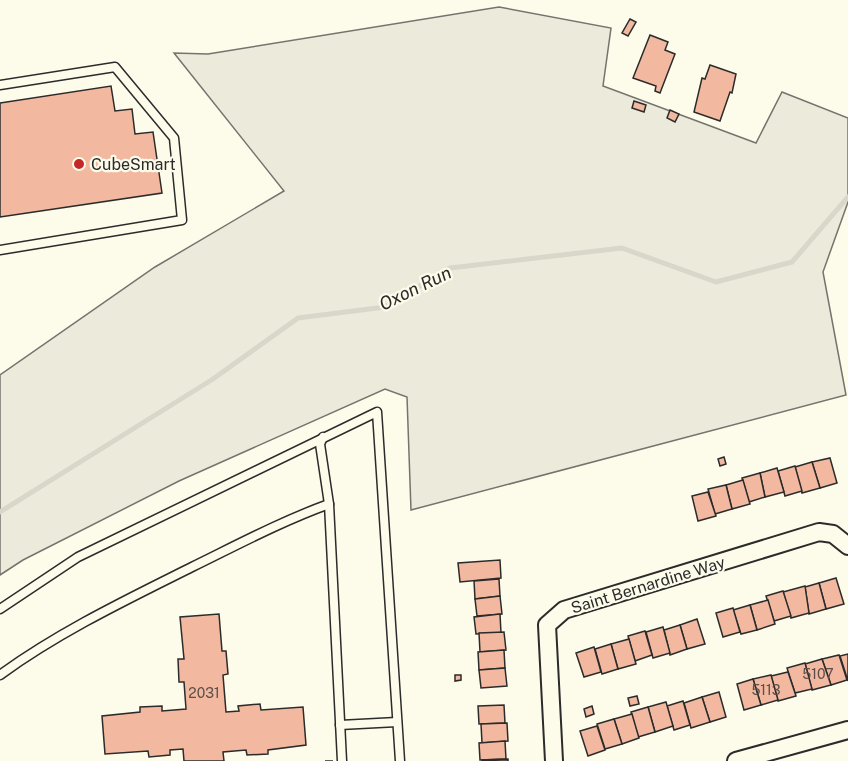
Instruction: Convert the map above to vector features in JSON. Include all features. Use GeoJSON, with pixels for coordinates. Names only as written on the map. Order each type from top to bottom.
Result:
{"type":"FeatureCollection","features":[{"type":"Feature","properties":{"kind":"street","name":"Saint Bernardine Way"},"geometry":{"type":"LineString","coordinates":[[554,761],[547,625],[554,616],[564,610],[819,532],[833,534],[848,546]]}},
{"type":"Feature","properties":{"kind":"street"},"geometry":{"type":"LineString","coordinates":[[736,761],[848,730]]}},
{"type":"Feature","properties":{"kind":"lane"},"geometry":{"type":"LineString","coordinates":[[0,85],[115,67],[174,138],[182,220],[0,250]]}},
{"type":"Feature","properties":{"kind":"lane"},"geometry":{"type":"LineString","coordinates":[[0,609],[78,557],[377,412],[400,761]]}},
{"type":"Feature","properties":{"kind":"lane"},"geometry":{"type":"LineString","coordinates":[[323,438],[320,444],[329,504],[342,761]]}},
{"type":"Feature","properties":{"kind":"lane"},"geometry":{"type":"LineString","coordinates":[[0,675],[38,648],[151,588],[296,516],[329,504]]}},
{"type":"Feature","properties":{"kind":"lane"},"geometry":{"type":"LineString","coordinates":[[340,725],[397,722]]}},
{"type":"Feature","properties":{"kind":"shaded area"},"geometry":{"type":"Polygon","coordinates":[[[499,7],[611,28],[603,86],[756,143],[782,92],[848,118],[848,202],[823,272],[846,395],[411,510],[407,397],[385,389],[179,481],[23,560],[0,575],[0,375],[155,267],[284,191],[174,53],[208,54],[499,7]]]}},
{"type":"Feature","properties":{"kind":"building"},"geometry":{"type":"Polygon","coordinates":[[[630,19],[636,22],[628,36],[622,33],[630,19]]]}},
{"type":"Feature","properties":{"kind":"building"},"geometry":{"type":"Polygon","coordinates":[[[650,35],[668,42],[665,50],[675,54],[660,93],[655,91],[656,86],[633,78],[650,35]]]}},
{"type":"Feature","properties":{"kind":"building"},"geometry":{"type":"Polygon","coordinates":[[[710,65],[736,74],[732,93],[730,92],[720,121],[694,112],[702,78],[705,79],[710,65]]]}},
{"type":"Feature","properties":{"kind":"building","name":"CubeSmart"},"geometry":{"type":"Polygon","coordinates":[[[111,86],[115,111],[132,109],[135,134],[153,132],[162,193],[0,217],[0,103],[111,86]]]}},
{"type":"Feature","properties":{"kind":"building"},"geometry":{"type":"Polygon","coordinates":[[[634,101],[646,105],[644,112],[632,108],[634,101]]]}},
{"type":"Feature","properties":{"kind":"building"},"geometry":{"type":"Polygon","coordinates":[[[670,110],[679,114],[675,122],[667,118],[670,110]]]}},
{"type":"Feature","properties":{"kind":"building"},"geometry":{"type":"Polygon","coordinates":[[[724,457],[726,464],[720,466],[718,459],[724,457]]]}},
{"type":"Feature","properties":{"kind":"building"},"geometry":{"type":"Polygon","coordinates":[[[830,458],[837,483],[820,488],[812,462],[830,458]]]}},
{"type":"Feature","properties":{"kind":"building"},"geometry":{"type":"Polygon","coordinates":[[[812,462],[820,488],[802,493],[795,467],[812,462]]]}},
{"type":"Feature","properties":{"kind":"building"},"geometry":{"type":"Polygon","coordinates":[[[795,466],[802,491],[785,496],[778,471],[795,466]]]}},
{"type":"Feature","properties":{"kind":"building"},"geometry":{"type":"Polygon","coordinates":[[[777,468],[784,492],[765,497],[760,473],[777,468]]]}},
{"type":"Feature","properties":{"kind":"building"},"geometry":{"type":"Polygon","coordinates":[[[760,473],[765,497],[749,502],[742,478],[760,473]]]}},
{"type":"Feature","properties":{"kind":"building"},"geometry":{"type":"Polygon","coordinates":[[[743,480],[750,504],[732,509],[726,485],[743,480]]]}},
{"type":"Feature","properties":{"kind":"building"},"geometry":{"type":"Polygon","coordinates":[[[726,485],[732,509],[715,514],[708,489],[726,485]]]}},
{"type":"Feature","properties":{"kind":"building"},"geometry":{"type":"Polygon","coordinates":[[[708,492],[716,516],[698,521],[692,496],[708,492]]]}},
{"type":"Feature","properties":{"kind":"building"},"geometry":{"type":"Polygon","coordinates":[[[500,560],[501,578],[460,582],[458,563],[500,560]]]}},
{"type":"Feature","properties":{"kind":"building"},"geometry":{"type":"Polygon","coordinates":[[[836,578],[844,604],[826,609],[819,583],[836,578]]]}},
{"type":"Feature","properties":{"kind":"building"},"geometry":{"type":"Polygon","coordinates":[[[499,579],[500,596],[475,599],[474,581],[499,579]]]}},
{"type":"Feature","properties":{"kind":"building"},"geometry":{"type":"Polygon","coordinates":[[[819,583],[826,609],[809,614],[805,587],[819,583]]]}},
{"type":"Feature","properties":{"kind":"building"},"geometry":{"type":"Polygon","coordinates":[[[805,586],[809,613],[791,618],[783,592],[805,586]]]}},
{"type":"Feature","properties":{"kind":"building"},"geometry":{"type":"Polygon","coordinates":[[[783,591],[791,616],[774,621],[766,596],[783,591]]]}},
{"type":"Feature","properties":{"kind":"building"},"geometry":{"type":"Polygon","coordinates":[[[500,596],[502,614],[477,616],[475,599],[500,596]]]}},
{"type":"Feature","properties":{"kind":"building"},"geometry":{"type":"Polygon","coordinates":[[[768,600],[775,624],[757,630],[750,605],[768,600]]]}},
{"type":"Feature","properties":{"kind":"building"},"geometry":{"type":"Polygon","coordinates":[[[750,605],[757,630],[741,634],[733,610],[750,605]]]}},
{"type":"Feature","properties":{"kind":"building"},"geometry":{"type":"Polygon","coordinates":[[[733,608],[740,632],[723,637],[716,613],[733,608]]]}},
{"type":"Feature","properties":{"kind":"building"},"geometry":{"type":"Polygon","coordinates":[[[219,614],[222,651],[226,651],[228,674],[223,675],[226,712],[239,711],[238,706],[260,704],[261,710],[303,707],[306,745],[268,750],[268,754],[247,755],[246,750],[223,752],[224,761],[184,761],[183,749],[170,750],[170,755],[149,757],[148,751],[105,754],[102,716],[140,712],[140,707],[162,706],[162,711],[186,709],[184,682],[179,682],[178,659],[184,659],[180,617],[219,614]]]}},
{"type":"Feature","properties":{"kind":"building"},"geometry":{"type":"Polygon","coordinates":[[[500,614],[501,633],[476,634],[474,617],[500,614]]]}},
{"type":"Feature","properties":{"kind":"building"},"geometry":{"type":"Polygon","coordinates":[[[697,619],[705,644],[687,649],[680,625],[697,619]]]}},
{"type":"Feature","properties":{"kind":"building"},"geometry":{"type":"Polygon","coordinates":[[[680,625],[687,649],[670,655],[664,630],[680,625]]]}},
{"type":"Feature","properties":{"kind":"building"},"geometry":{"type":"Polygon","coordinates":[[[663,627],[670,653],[653,658],[646,632],[663,627]]]}},
{"type":"Feature","properties":{"kind":"building"},"geometry":{"type":"Polygon","coordinates":[[[645,631],[652,655],[635,661],[628,636],[645,631]]]}},
{"type":"Feature","properties":{"kind":"building"},"geometry":{"type":"Polygon","coordinates":[[[504,632],[506,650],[480,652],[479,633],[504,632]]]}},
{"type":"Feature","properties":{"kind":"building"},"geometry":{"type":"Polygon","coordinates":[[[629,639],[636,664],[618,669],[611,644],[629,639]]]}},
{"type":"Feature","properties":{"kind":"building"},"geometry":{"type":"Polygon","coordinates":[[[611,644],[618,669],[602,674],[595,649],[611,644]]]}},
{"type":"Feature","properties":{"kind":"building"},"geometry":{"type":"Polygon","coordinates":[[[594,647],[601,672],[584,677],[576,653],[594,647]]]}},
{"type":"Feature","properties":{"kind":"building"},"geometry":{"type":"Polygon","coordinates":[[[504,650],[505,668],[479,670],[478,652],[504,650]]]}},
{"type":"Feature","properties":{"kind":"building"},"geometry":{"type":"Polygon","coordinates":[[[848,654],[848,681],[840,656],[848,654]]]}},
{"type":"Feature","properties":{"kind":"building"},"geometry":{"type":"Polygon","coordinates":[[[839,655],[847,680],[831,685],[822,659],[839,655]]]}},
{"type":"Feature","properties":{"kind":"building"},"geometry":{"type":"Polygon","coordinates":[[[822,659],[831,685],[812,690],[805,664],[822,659]]]}},
{"type":"Feature","properties":{"kind":"building"},"geometry":{"type":"Polygon","coordinates":[[[805,663],[812,689],[795,693],[787,668],[805,663]]]}},
{"type":"Feature","properties":{"kind":"building"},"geometry":{"type":"Polygon","coordinates":[[[505,668],[507,686],[481,688],[479,670],[505,668]]]}},
{"type":"Feature","properties":{"kind":"building"},"geometry":{"type":"Polygon","coordinates":[[[788,672],[796,696],[778,701],[771,676],[788,672]]]}},
{"type":"Feature","properties":{"kind":"building"},"geometry":{"type":"Polygon","coordinates":[[[455,675],[461,675],[461,680],[455,681],[455,675]]]}},
{"type":"Feature","properties":{"kind":"building"},"geometry":{"type":"Polygon","coordinates":[[[771,675],[778,700],[761,705],[753,679],[771,675]]]}},
{"type":"Feature","properties":{"kind":"building"},"geometry":{"type":"Polygon","coordinates":[[[753,679],[761,705],[744,710],[737,684],[753,679]]]}},
{"type":"Feature","properties":{"kind":"building"},"geometry":{"type":"Polygon","coordinates":[[[719,692],[726,717],[710,722],[702,697],[719,692]]]}},
{"type":"Feature","properties":{"kind":"building"},"geometry":{"type":"Polygon","coordinates":[[[637,696],[639,704],[630,706],[628,698],[637,696]]]}},
{"type":"Feature","properties":{"kind":"building"},"geometry":{"type":"Polygon","coordinates":[[[702,697],[710,722],[691,728],[684,703],[702,697]]]}},
{"type":"Feature","properties":{"kind":"building"},"geometry":{"type":"Polygon","coordinates":[[[683,701],[690,725],[674,730],[667,706],[683,701]]]}},
{"type":"Feature","properties":{"kind":"building"},"geometry":{"type":"Polygon","coordinates":[[[666,702],[673,726],[655,732],[648,707],[666,702]]]}},
{"type":"Feature","properties":{"kind":"building"},"geometry":{"type":"Polygon","coordinates":[[[504,705],[505,723],[479,724],[478,706],[504,705]]]}},
{"type":"Feature","properties":{"kind":"building"},"geometry":{"type":"Polygon","coordinates":[[[592,706],[594,714],[586,717],[584,709],[592,706]]]}},
{"type":"Feature","properties":{"kind":"building"},"geometry":{"type":"Polygon","coordinates":[[[648,707],[655,732],[638,737],[631,712],[648,707]]]}},
{"type":"Feature","properties":{"kind":"building"},"geometry":{"type":"Polygon","coordinates":[[[632,714],[639,738],[622,744],[614,719],[632,714]]]}},
{"type":"Feature","properties":{"kind":"building"},"geometry":{"type":"Polygon","coordinates":[[[614,719],[622,744],[605,749],[597,724],[614,719]]]}},
{"type":"Feature","properties":{"kind":"building"},"geometry":{"type":"Polygon","coordinates":[[[507,723],[508,741],[482,743],[481,724],[507,723]]]}},
{"type":"Feature","properties":{"kind":"building"},"geometry":{"type":"Polygon","coordinates":[[[597,726],[605,750],[588,756],[580,731],[597,726]]]}},
{"type":"Feature","properties":{"kind":"building"},"geometry":{"type":"Polygon","coordinates":[[[505,741],[506,759],[480,760],[479,743],[505,741]]]}},
{"type":"Feature","properties":{"kind":"building"},"geometry":{"type":"Polygon","coordinates":[[[508,759],[508,761],[482,761],[482,760],[508,759]]]}},
{"type":"Feature","properties":{"kind":"waterway","name":"Oxon Run"},"geometry":{"type":"LineString","coordinates":[[0,512],[213,379],[298,318],[385,307],[450,268],[622,248],[716,282],[792,262],[848,197]]}},
{"type":"Feature","properties":{"kind":"fence"},"geometry":{"type":"LineString","coordinates":[[325,761],[335,761]]}},
{"type":"Feature","properties":{"kind":"place","name":"CubeSmart"},"geometry":{"type":"Point","coordinates":[79,164]}}]}
